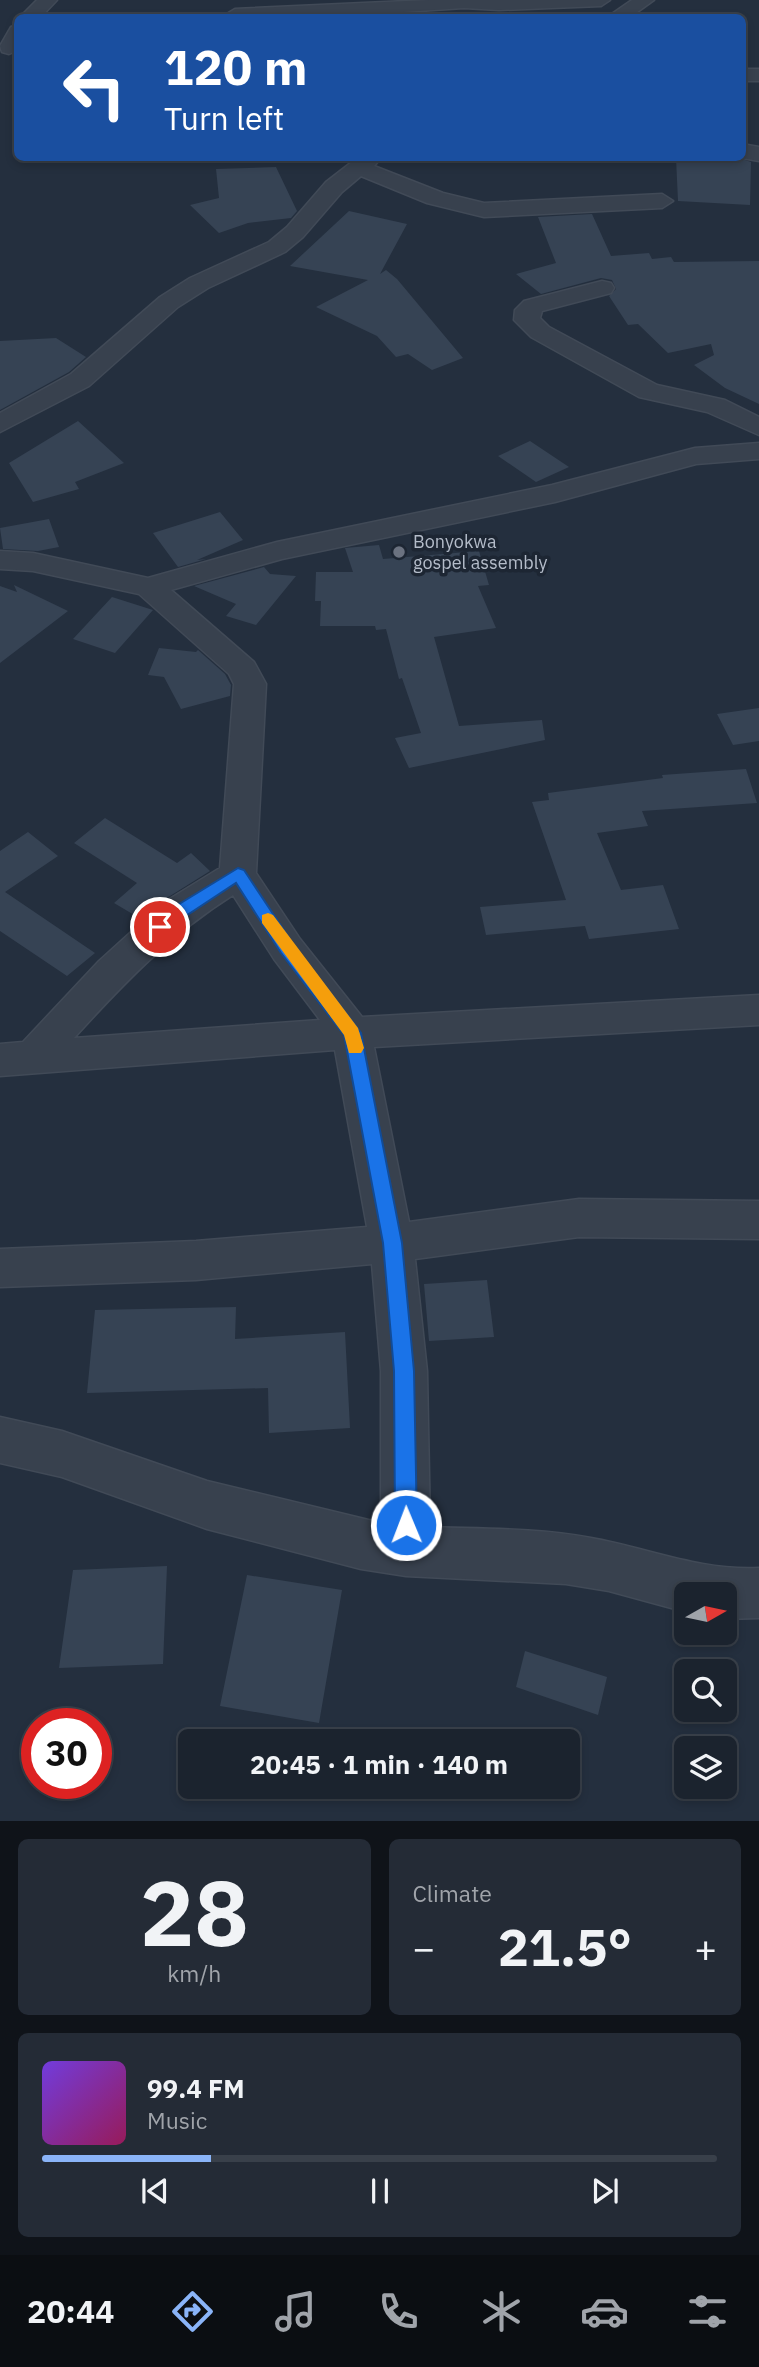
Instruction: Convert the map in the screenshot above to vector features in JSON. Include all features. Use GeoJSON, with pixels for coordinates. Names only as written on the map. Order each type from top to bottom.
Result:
{"type":"FeatureCollection","features":[{"type":"Feature","properties":{"kind":"street"},"geometry":{"type":"LineString","coordinates":[[32,14],[48,0]]}},
{"type":"Feature","properties":{"kind":"street"},"geometry":{"type":"LineString","coordinates":[[220,0],[234,14]]}},
{"type":"Feature","properties":{"kind":"street"},"geometry":{"type":"LineString","coordinates":[[330,14],[425,12],[464,2],[499,4],[601,0]]}},
{"type":"Feature","properties":{"kind":"street"},"geometry":{"type":"LineString","coordinates":[[622,14],[645,0]]}},
{"type":"Feature","properties":{"kind":"street"},"geometry":{"type":"LineString","coordinates":[[0,424],[80,380],[179,296],[199,283],[277,247],[295,232],[334,187],[364,162],[435,198],[484,210],[662,201]]}},
{"type":"Feature","properties":{"kind":"street"},"geometry":{"type":"LineString","coordinates":[[602,288],[533,306],[527,310],[527,320],[540,332],[648,391],[716,406],[759,427]]}},
{"type":"Feature","properties":{"kind":"street"},"geometry":{"type":"LineString","coordinates":[[0,560],[33,562],[149,587],[277,551],[612,480],[695,456],[759,451]]}},
{"type":"Feature","properties":{"kind":"street"},"geometry":{"type":"LineString","coordinates":[[149,587],[180,617],[233,658],[250,684],[238,874],[287,949],[352,1033],[393,1243],[404,1371],[406,1551]]}},
{"type":"Feature","properties":{"kind":"street"},"geometry":{"type":"LineString","coordinates":[[16,1059],[167,921],[238,874]]}},
{"type":"Feature","properties":{"kind":"street"},"geometry":{"type":"LineString","coordinates":[[16,1059],[352,1033],[759,1010]]}},
{"type":"Feature","properties":{"kind":"street"},"geometry":{"type":"LineString","coordinates":[[0,1268],[104,1267],[393,1243],[499,1225],[581,1218],[731,1222],[759,1220]]}},
{"type":"Feature","properties":{"kind":"street"},"geometry":{"type":"LineString","coordinates":[[0,1440],[31,1444],[100,1464],[161,1490],[220,1509],[406,1551],[536,1555],[636,1572],[718,1594],[759,1593]]}},
{"type":"Feature","properties":{"kind":"building"},"geometry":{"type":"Polygon","coordinates":[[[676,161],[751,162],[750,205],[678,201],[676,161]]]}},
{"type":"Feature","properties":{"kind":"building"},"geometry":{"type":"Polygon","coordinates":[[[276,167],[297,211],[291,218],[248,223],[219,233],[190,205],[219,198],[216,169],[276,167]]]}},
{"type":"Feature","properties":{"kind":"building"},"geometry":{"type":"Polygon","coordinates":[[[349,211],[407,224],[380,274],[386,270],[397,279],[463,358],[432,370],[408,354],[396,357],[377,336],[316,307],[368,280],[290,266],[349,211]]]}},
{"type":"Feature","properties":{"kind":"building"},"geometry":{"type":"Polygon","coordinates":[[[592,214],[611,256],[649,253],[652,259],[671,257],[674,262],[759,261],[759,404],[725,388],[694,365],[714,355],[711,344],[668,353],[638,324],[628,325],[609,296],[616,289],[612,280],[601,278],[541,294],[516,274],[556,263],[538,217],[592,214]]]}},
{"type":"Feature","properties":{"kind":"building"},"geometry":{"type":"Polygon","coordinates":[[[56,338],[86,357],[69,372],[0,410],[0,341],[56,338]]]}},
{"type":"Feature","properties":{"kind":"building"},"geometry":{"type":"Polygon","coordinates":[[[78,421],[124,463],[75,482],[79,489],[33,502],[9,463],[78,421]]]}},
{"type":"Feature","properties":{"kind":"building"},"geometry":{"type":"Polygon","coordinates":[[[530,441],[569,467],[536,482],[498,456],[530,441]]]}},
{"type":"Feature","properties":{"kind":"building"},"geometry":{"type":"Polygon","coordinates":[[[220,512],[243,540],[197,560],[206,559],[178,567],[153,533],[220,512]]]}},
{"type":"Feature","properties":{"kind":"building"},"geometry":{"type":"Polygon","coordinates":[[[49,519],[59,547],[38,551],[3,549],[0,528],[49,519]]]}},
{"type":"Feature","properties":{"kind":"building"},"geometry":{"type":"Polygon","coordinates":[[[379,545],[383,559],[479,551],[489,585],[478,586],[496,628],[434,637],[459,726],[542,720],[545,740],[409,768],[395,738],[421,733],[402,678],[399,679],[386,629],[376,630],[375,626],[320,626],[321,601],[315,601],[316,572],[353,572],[345,548],[379,545]]]}},
{"type":"Feature","properties":{"kind":"building"},"geometry":{"type":"Polygon","coordinates":[[[264,567],[270,574],[296,576],[256,625],[226,616],[236,604],[194,586],[264,567]]]}},
{"type":"Feature","properties":{"kind":"building"},"geometry":{"type":"Polygon","coordinates":[[[14,585],[68,611],[0,663],[0,586],[17,592],[14,585]]]}},
{"type":"Feature","properties":{"kind":"building"},"geometry":{"type":"Polygon","coordinates":[[[112,597],[153,610],[115,653],[73,639],[112,597]]]}},
{"type":"Feature","properties":{"kind":"building"},"geometry":{"type":"Polygon","coordinates":[[[159,648],[198,650],[225,674],[231,685],[230,696],[181,709],[164,677],[148,675],[159,648]]]}},
{"type":"Feature","properties":{"kind":"building"},"geometry":{"type":"Polygon","coordinates":[[[759,708],[759,741],[733,745],[717,714],[759,708]]]}},
{"type":"Feature","properties":{"kind":"building"},"geometry":{"type":"Polygon","coordinates":[[[746,769],[757,803],[642,811],[648,826],[597,833],[621,890],[663,885],[679,929],[589,939],[585,926],[486,935],[480,907],[566,900],[532,802],[549,800],[548,793],[663,778],[662,775],[746,769]]]}},
{"type":"Feature","properties":{"kind":"building"},"geometry":{"type":"Polygon","coordinates":[[[105,818],[177,863],[191,853],[210,871],[162,901],[141,919],[114,903],[137,883],[74,843],[105,818]]]}},
{"type":"Feature","properties":{"kind":"building"},"geometry":{"type":"Polygon","coordinates":[[[28,832],[58,856],[5,892],[95,953],[67,976],[0,931],[0,851],[28,832]]]}},
{"type":"Feature","properties":{"kind":"building"},"geometry":{"type":"Polygon","coordinates":[[[487,1280],[494,1337],[429,1341],[424,1284],[487,1280]]]}},
{"type":"Feature","properties":{"kind":"building"},"geometry":{"type":"Polygon","coordinates":[[[236,1307],[235,1339],[345,1332],[350,1428],[269,1433],[268,1388],[87,1393],[95,1310],[236,1307]]]}},
{"type":"Feature","properties":{"kind":"building"},"geometry":{"type":"Polygon","coordinates":[[[167,1566],[163,1664],[59,1668],[73,1570],[167,1566]]]}},
{"type":"Feature","properties":{"kind":"building"},"geometry":{"type":"Polygon","coordinates":[[[247,1575],[342,1590],[319,1723],[220,1706],[247,1575]]]}},
{"type":"Feature","properties":{"kind":"building"},"geometry":{"type":"Polygon","coordinates":[[[525,1651],[607,1677],[598,1715],[516,1687],[525,1651]]]}},
{"type":"Feature","properties":{"kind":"slow traffic"},"geometry":{"type":"LineString","coordinates":[[268,919],[287,949],[352,1033],[355,1048]]}},
{"type":"Feature","properties":{"kind":"place","name":"Bonyokwa gospel assembly"},"geometry":{"type":"Point","coordinates":[399,552]}},
{"type":"Feature","properties":{"kind":"route"},"geometry":{"type":"LineString","coordinates":[[160,927],[176,913],[238,874],[287,949],[352,1033],[393,1243],[404,1371],[406,1525]]}}]}
